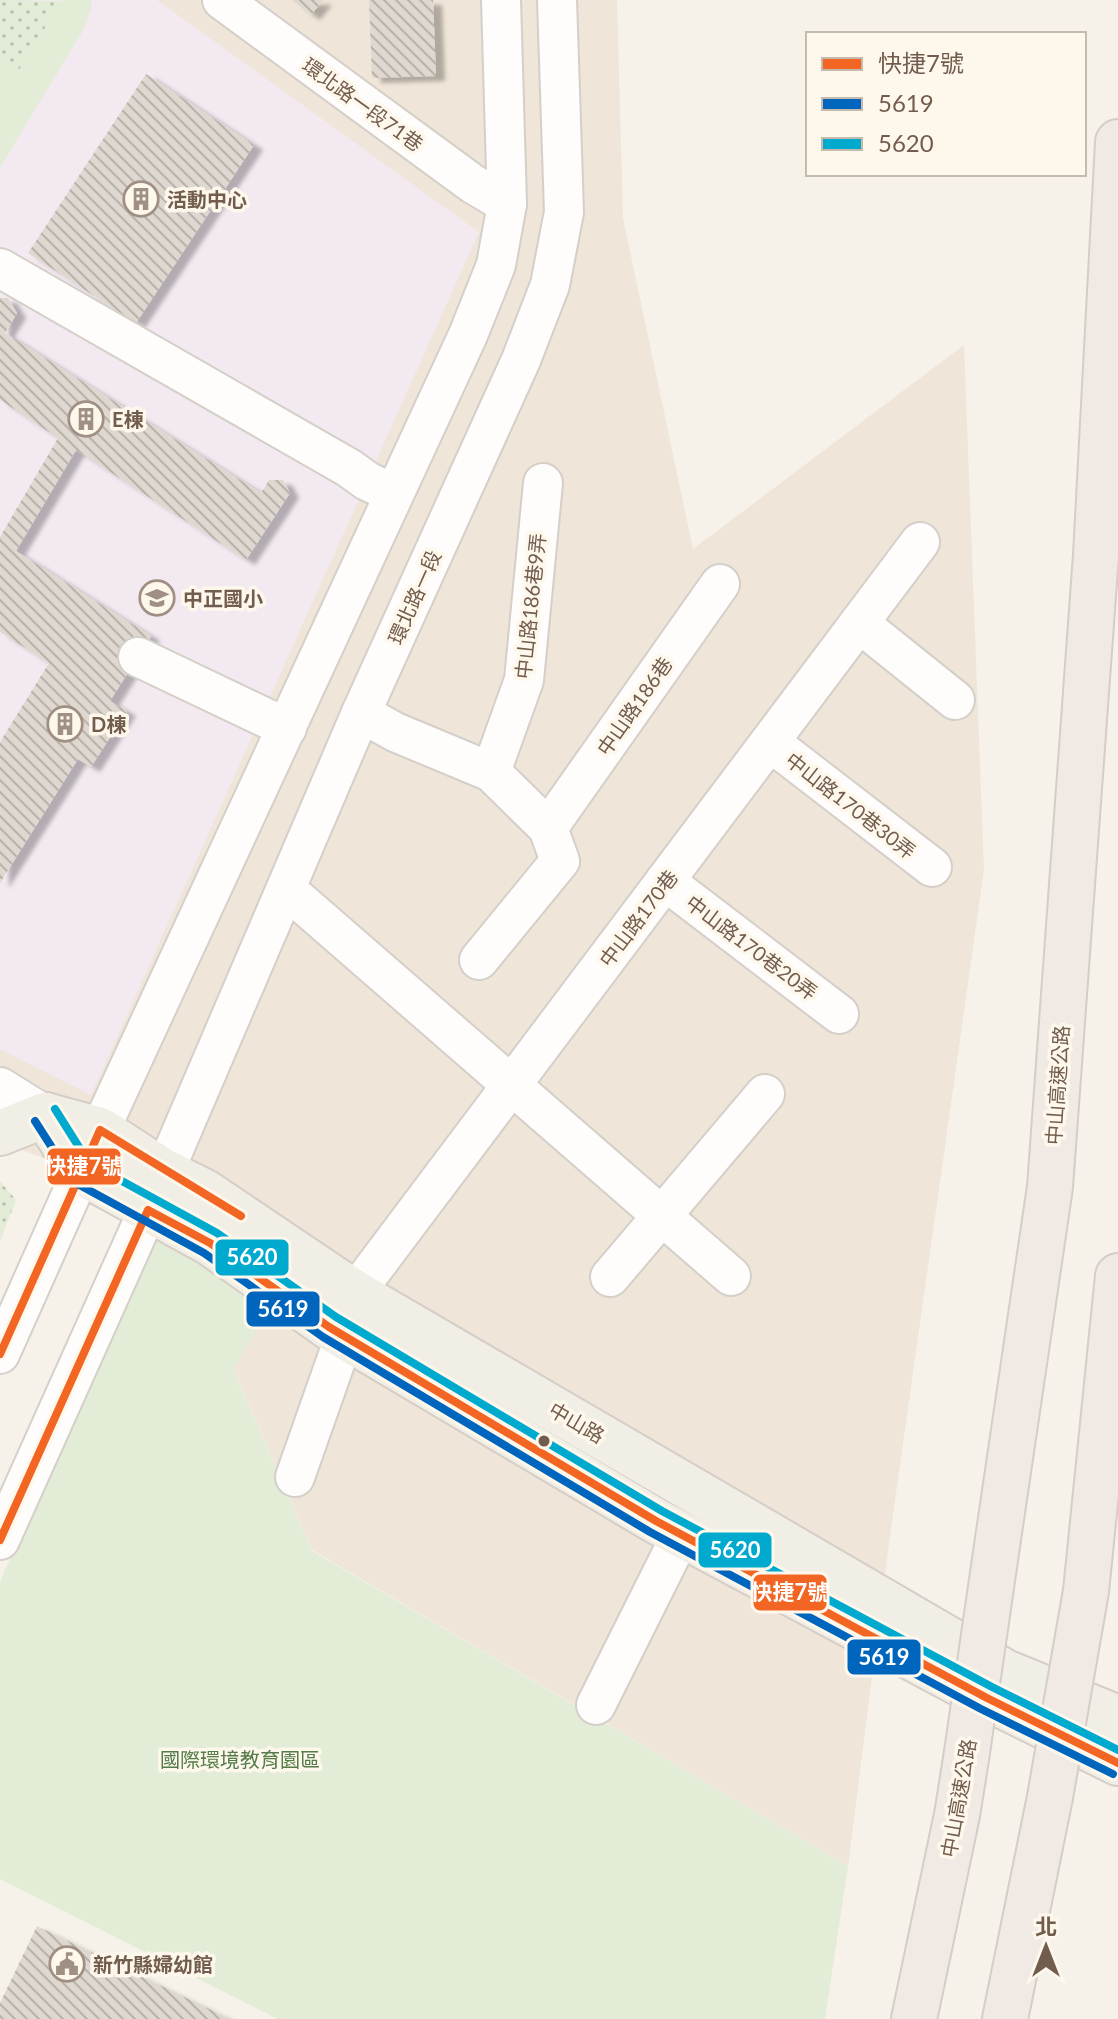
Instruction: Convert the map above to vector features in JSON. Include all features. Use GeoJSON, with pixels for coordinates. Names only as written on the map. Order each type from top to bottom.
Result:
{"type":"FeatureCollection","features":[{"type":"Feature","properties":{"kind":"highway","name":"中山高速公路"},"geometry":{"type":"LineString","coordinates":[[914,2019],[957,1815],[1050,1187],[1096,555],[1118,142]]}},
{"type":"Feature","properties":{"kind":"highway"},"geometry":{"type":"LineString","coordinates":[[1005,2019],[1050,1797],[1086,1591],[1118,1276]]}},
{"type":"Feature","properties":{"kind":"main road","name":"中山路"},"geometry":{"type":"LineString","coordinates":[[45,1115],[100,1130],[155,1190],[210,1243],[345,1335],[681,1535],[987,1698],[1118,1763]]}},
{"type":"Feature","properties":{"kind":"main road","name":"中山路"},"geometry":{"type":"LineString","coordinates":[[45,1115],[81,1172],[155,1190],[205,1192],[355,1293],[1005,1672],[1118,1718]]}},
{"type":"Feature","properties":{"kind":"main road"},"geometry":{"type":"LineString","coordinates":[[0,1133],[45,1115]]}},
{"type":"Feature","properties":{"kind":"street","name":"環北路一段71巷"},"geometry":{"type":"LineString","coordinates":[[222,0],[473,184],[507,204]]}},
{"type":"Feature","properties":{"kind":"street"},"geometry":{"type":"LineString","coordinates":[[0,1354],[100,1130],[468,335],[496,265],[507,204],[501,0]]}},
{"type":"Feature","properties":{"kind":"street","name":"環北路一段"},"geometry":{"type":"LineString","coordinates":[[0,1540],[361,713],[521,360],[550,285],[564,212],[557,0]]}},
{"type":"Feature","properties":{"kind":"street"},"geometry":{"type":"LineString","coordinates":[[0,268],[394,494]]}},
{"type":"Feature","properties":{"kind":"street","name":"中山路186巷9弄"},"geometry":{"type":"LineString","coordinates":[[491,772],[524,680],[543,483]]}},
{"type":"Feature","properties":{"kind":"street","name":"中山路170巷"},"geometry":{"type":"LineString","coordinates":[[355,1293],[920,542]]}},
{"type":"Feature","properties":{"kind":"street","name":"中山路186巷"},"geometry":{"type":"LineString","coordinates":[[548,828],[720,584]]}},
{"type":"Feature","properties":{"kind":"street"},"geometry":{"type":"LineString","coordinates":[[859,623],[955,700]]}},
{"type":"Feature","properties":{"kind":"street"},"geometry":{"type":"LineString","coordinates":[[138,657],[287,728]]}},
{"type":"Feature","properties":{"kind":"street"},"geometry":{"type":"LineString","coordinates":[[361,713],[395,732],[491,772],[548,828],[560,861],[479,960]]}},
{"type":"Feature","properties":{"kind":"street","name":"中山路170巷30弄"},"geometry":{"type":"LineString","coordinates":[[770,742],[932,867]]}},
{"type":"Feature","properties":{"kind":"street","name":"中山路170巷20弄"},"geometry":{"type":"LineString","coordinates":[[665,881],[839,1014]]}},
{"type":"Feature","properties":{"kind":"street"},"geometry":{"type":"LineString","coordinates":[[286,889],[731,1276]]}},
{"type":"Feature","properties":{"kind":"street","name":"中山路"},"geometry":{"type":"LineString","coordinates":[[0,1087],[45,1115]]}},
{"type":"Feature","properties":{"kind":"street"},"geometry":{"type":"LineString","coordinates":[[610,1277],[765,1094]]}},
{"type":"Feature","properties":{"kind":"street"},"geometry":{"type":"LineString","coordinates":[[295,1477],[345,1335]]}},
{"type":"Feature","properties":{"kind":"street"},"geometry":{"type":"LineString","coordinates":[[596,1705],[681,1535]]}},
{"type":"Feature","properties":{"kind":"shaded area"},"geometry":{"type":"Polygon","coordinates":[[[0,0],[617,0],[623,218],[693,549],[964,345],[984,870],[889,1543],[848,1866],[312,1550],[161,1202],[0,1142],[0,0]]]}},
{"type":"Feature","properties":{"kind":"shaded area","name":"中正國小"},"geometry":{"type":"Polygon","coordinates":[[[0,0],[157,0],[479,232],[91,1095],[0,1049],[0,0]]]}},
{"type":"Feature","properties":{"kind":"green space"},"geometry":{"type":"Polygon","coordinates":[[[0,0],[62,1],[0,101],[0,0]]]}},
{"type":"Feature","properties":{"kind":"green space"},"geometry":{"type":"Polygon","coordinates":[[[62,0],[91,0],[85,27],[0,168],[0,63],[17,73],[62,0]]]}},
{"type":"Feature","properties":{"kind":"green space"},"geometry":{"type":"Polygon","coordinates":[[[0,1181],[16,1200],[0,1241],[0,1181]]]}},
{"type":"Feature","properties":{"kind":"green space","name":"國際環境教育園區"},"geometry":{"type":"Polygon","coordinates":[[[159,1236],[274,1303],[233,1369],[312,1551],[848,1866],[825,2019],[278,2019],[0,1879],[0,1582],[64,1433],[159,1236]]]}},
{"type":"Feature","properties":{"kind":"building"},"geometry":{"type":"Polygon","coordinates":[[[292,0],[323,0],[311,15],[292,0]]]}},
{"type":"Feature","properties":{"kind":"building"},"geometry":{"type":"Polygon","coordinates":[[[369,0],[433,0],[436,76],[372,78],[369,0]]]}},
{"type":"Feature","properties":{"kind":"building","name":"活動中心"},"geometry":{"type":"Polygon","coordinates":[[[146,74],[254,145],[136,323],[28,253],[146,74]]]}},
{"type":"Feature","properties":{"kind":"building"},"geometry":{"type":"Polygon","coordinates":[[[0,298],[8,298],[17,313],[5,333],[261,493],[269,480],[283,480],[290,493],[246,560],[76,450],[16,551],[151,636],[110,701],[127,711],[91,767],[78,759],[0,883],[0,742],[49,663],[0,632],[0,537],[58,438],[0,400],[0,298]]]}},
{"type":"Feature","properties":{"kind":"building","name":"新竹縣婦幼館"},"geometry":{"type":"Polygon","coordinates":[[[37,1926],[230,2019],[0,2019],[0,2003],[37,1926]]]}},
{"type":"Feature","properties":{"kind":"transit line","name":"5620"},"geometry":{"type":"LineString","coordinates":[[55,1109],[89,1163],[217,1233],[336,1317],[662,1511],[992,1687],[1118,1750]]}},
{"type":"Feature","properties":{"kind":"transit line","name":"5619"},"geometry":{"type":"LineString","coordinates":[[35,1121],[74,1182],[204,1253],[323,1337],[650,1532],[981,1709],[1113,1774]]}},
{"type":"Feature","properties":{"kind":"transit line","name":"快捷7號"},"geometry":{"type":"LineString","coordinates":[[0,1354],[100,1130],[241,1216]]}},
{"type":"Feature","properties":{"kind":"transit line","name":"快捷7號"},"geometry":{"type":"LineString","coordinates":[[0,1540],[148,1210],[210,1243],[329,1327],[656,1521],[987,1698],[1118,1763]]}},
{"type":"Feature","properties":{"kind":"place","name":"活動中心"},"geometry":{"type":"Point","coordinates":[141,199]}},
{"type":"Feature","properties":{"kind":"place","name":"E棟"},"geometry":{"type":"Point","coordinates":[86,419]}},
{"type":"Feature","properties":{"kind":"place","name":"中正國小"},"geometry":{"type":"Point","coordinates":[157,598]}},
{"type":"Feature","properties":{"kind":"place","name":"D棟"},"geometry":{"type":"Point","coordinates":[65,724]}},
{"type":"Feature","properties":{"kind":"place","name":"新竹縣婦幼館"},"geometry":{"type":"Point","coordinates":[67,1964]}}]}
